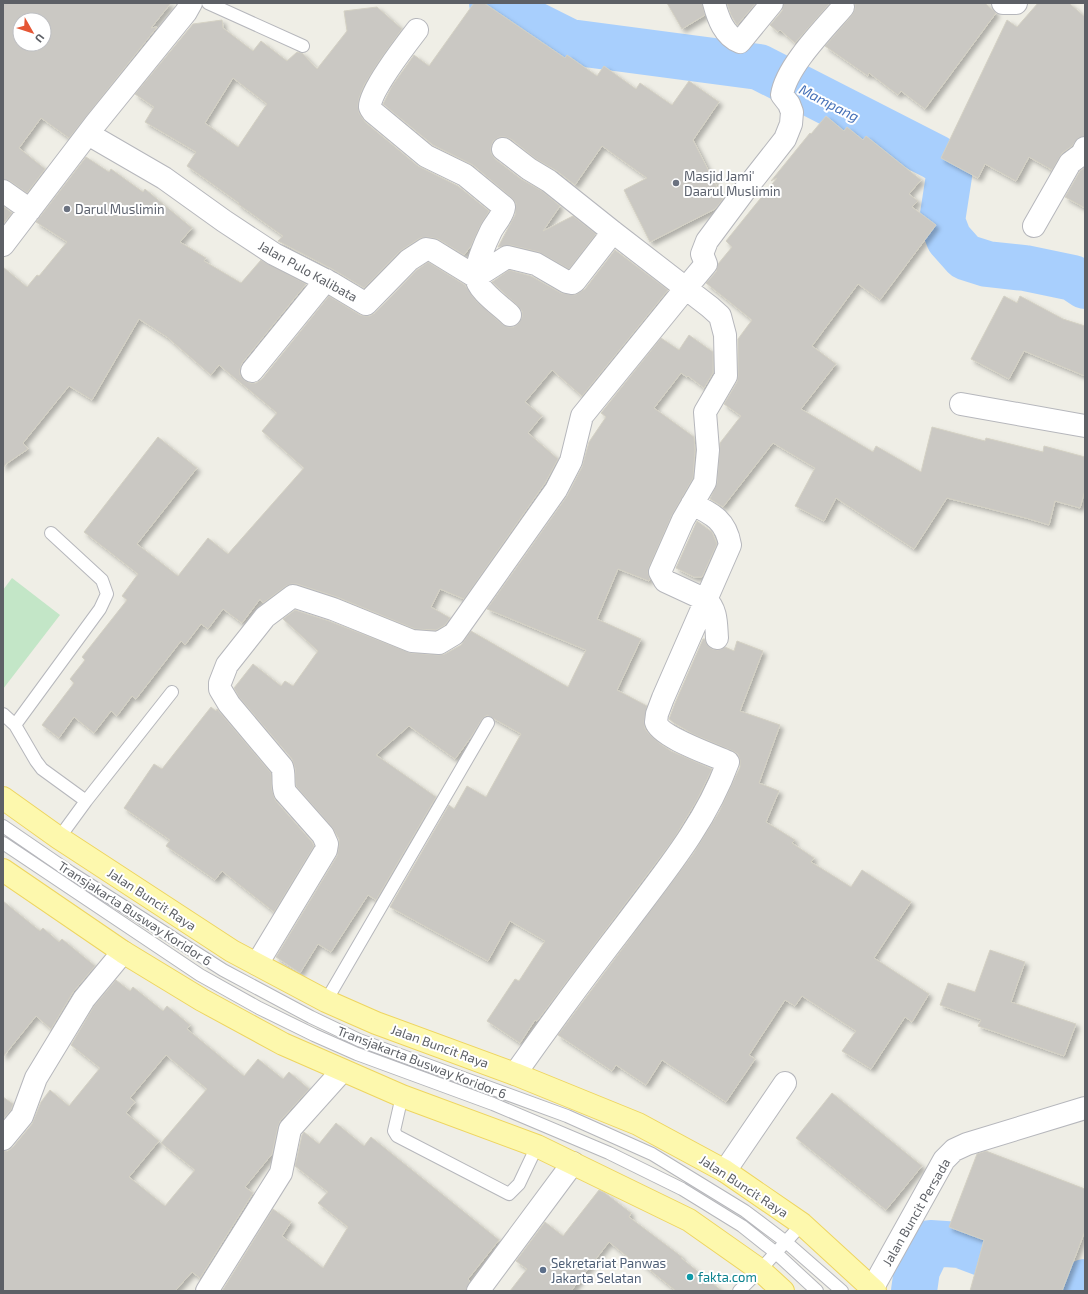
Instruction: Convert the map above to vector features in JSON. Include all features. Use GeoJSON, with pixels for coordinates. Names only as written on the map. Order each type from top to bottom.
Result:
{"type":"FeatureCollection","features":[{"type":"Feature","properties":{"kind":"main road","name":"Jalan Buncit Raya"},"geometry":{"type":"LineString","coordinates":[[3,798],[60,838],[232,951],[326,1001],[376,1023],[515,1074],[638,1124],[725,1171],[802,1224],[873,1290]]}},
{"type":"Feature","properties":{"kind":"main road"},"geometry":{"type":"LineString","coordinates":[[3,870],[123,952],[208,1004],[283,1044],[342,1071],[402,1096],[537,1146],[690,1220],[760,1270],[783,1291]]}},
{"type":"Feature","properties":{"kind":"street"},"geometry":{"type":"LineString","coordinates":[[3,245],[87,135],[186,12],[191,3]]}},
{"type":"Feature","properties":{"kind":"street"},"geometry":{"type":"LineString","coordinates":[[714,3],[717,14],[725,30],[733,40],[740,42],[772,3]]}},
{"type":"Feature","properties":{"kind":"street"},"geometry":{"type":"LineString","coordinates":[[1003,3],[1016,3]]}},
{"type":"Feature","properties":{"kind":"street"},"geometry":{"type":"LineString","coordinates":[[257,964],[326,850],[326,844],[324,835],[285,792],[283,786],[284,771],[282,767],[229,704],[220,689],[220,683],[227,665],[265,617],[293,596],[333,609],[412,642],[439,644],[454,634],[556,490],[571,461],[582,416],[706,264],[702,254],[707,241],[785,139],[791,124],[792,112],[789,104],[782,95],[782,90],[801,57],[842,4]]}},
{"type":"Feature","properties":{"kind":"street"},"geometry":{"type":"LineString","coordinates":[[417,30],[383,76],[370,102],[370,108],[426,156],[465,175],[504,206],[504,210],[492,230],[478,262],[476,277],[482,289],[510,315]]}},
{"type":"Feature","properties":{"kind":"street","name":"Jalan Pulo Kalibata"},"geometry":{"type":"LineString","coordinates":[[87,135],[95,138],[164,178],[224,221],[274,254],[326,280],[366,304],[409,260],[426,249],[429,249],[476,277]]}},
{"type":"Feature","properties":{"kind":"street"},"geometry":{"type":"LineString","coordinates":[[1034,226],[1070,163],[1082,154],[1085,148]]}},
{"type":"Feature","properties":{"kind":"street"},"geometry":{"type":"LineString","coordinates":[[503,149],[529,169],[549,181],[592,214],[720,316],[725,335],[726,376],[705,412],[708,450],[705,482],[692,504],[660,572],[664,581],[706,600],[711,605],[715,617],[717,638]]}},
{"type":"Feature","properties":{"kind":"street"},"geometry":{"type":"LineString","coordinates":[[3,191],[30,210]]}},
{"type":"Feature","properties":{"kind":"street"},"geometry":{"type":"LineString","coordinates":[[476,277],[507,257],[536,264],[567,282],[572,283],[613,232]]}},
{"type":"Feature","properties":{"kind":"street"},"geometry":{"type":"LineString","coordinates":[[252,371],[326,280]]}},
{"type":"Feature","properties":{"kind":"street"},"geometry":{"type":"LineString","coordinates":[[961,404],[1085,426]]}},
{"type":"Feature","properties":{"kind":"street"},"geometry":{"type":"LineString","coordinates":[[515,1074],[580,984],[688,841],[722,778],[728,762],[673,738],[659,729],[656,722],[657,714],[663,698],[730,545],[728,535],[722,523],[704,510],[692,504]]}},
{"type":"Feature","properties":{"kind":"street"},"geometry":{"type":"LineString","coordinates":[[3,1139],[22,1116],[36,1078],[84,999],[123,952]]}},
{"type":"Feature","properties":{"kind":"street"},"geometry":{"type":"LineString","coordinates":[[207,1291],[281,1173],[290,1129],[342,1071]]}},
{"type":"Feature","properties":{"kind":"street"},"geometry":{"type":"LineString","coordinates":[[725,1171],[785,1083]]}},
{"type":"Feature","properties":{"kind":"street","name":"Jalan Buncit Persada"},"geometry":{"type":"LineString","coordinates":[[873,1290],[944,1160],[954,1150],[967,1144],[1085,1108]]}},
{"type":"Feature","properties":{"kind":"street"},"geometry":{"type":"LineString","coordinates":[[478,1291],[573,1163]]}},
{"type":"Feature","properties":{"kind":"lane"},"geometry":{"type":"LineString","coordinates":[[208,3],[303,46]]}},
{"type":"Feature","properties":{"kind":"lane"},"geometry":{"type":"LineString","coordinates":[[15,725],[100,609],[107,594],[102,580],[51,533]]}},
{"type":"Feature","properties":{"kind":"lane"},"geometry":{"type":"LineString","coordinates":[[60,838],[86,801],[172,692]]}},
{"type":"Feature","properties":{"kind":"lane"},"geometry":{"type":"LineString","coordinates":[[3,714],[15,725],[42,769],[86,801]]}},
{"type":"Feature","properties":{"kind":"lane"},"geometry":{"type":"LineString","coordinates":[[326,1001],[488,723]]}},
{"type":"Feature","properties":{"kind":"lane","name":"Transjakarta Busway Koridor 6"},"geometry":{"type":"LineString","coordinates":[[3,826],[70,872],[223,970],[311,1017],[359,1040],[567,1116],[652,1154],[746,1211],[786,1242],[842,1291]]}},
{"type":"Feature","properties":{"kind":"lane","name":"Transjakarta Busway Koridor 6"},"geometry":{"type":"LineString","coordinates":[[3,843],[200,975],[259,1008],[357,1054],[493,1104],[608,1152],[682,1190],[742,1226],[776,1253],[817,1291]]}},
{"type":"Feature","properties":{"kind":"lane"},"geometry":{"type":"LineString","coordinates":[[402,1096],[394,1131],[397,1136],[509,1194],[518,1184],[537,1146]]}},
{"type":"Feature","properties":{"kind":"lane"},"geometry":{"type":"LineString","coordinates":[[739,1291],[802,1224]]}},
{"type":"Feature","properties":{"kind":"green space"},"geometry":{"type":"Polygon","coordinates":[[[12,578],[60,615],[3,689],[3,590],[12,578]]]}},
{"type":"Feature","properties":{"kind":"building"},"geometry":{"type":"Polygon","coordinates":[[[3,3],[171,3],[151,28],[157,27],[69,138],[41,118],[19,148],[45,169],[27,193],[10,181],[3,179],[3,3]]]}},
{"type":"Feature","properties":{"kind":"building"},"geometry":{"type":"Polygon","coordinates":[[[474,3],[484,3],[565,58],[567,55],[597,76],[604,66],[636,89],[640,83],[672,105],[689,81],[719,102],[693,140],[723,199],[715,209],[650,242],[624,190],[647,178],[602,146],[575,185],[557,171],[536,159],[511,139],[499,137],[493,141],[491,147],[491,153],[495,159],[521,179],[542,191],[560,206],[543,231],[573,216],[596,234],[569,269],[539,252],[510,245],[498,247],[515,215],[516,203],[512,198],[473,165],[433,145],[383,104],[392,86],[414,55],[429,66],[474,3]]]}},
{"type":"Feature","properties":{"kind":"building"},"geometry":{"type":"Polygon","coordinates":[[[667,3],[702,3],[705,15],[682,29],[667,3]]]}},
{"type":"Feature","properties":{"kind":"building"},"geometry":{"type":"Polygon","coordinates":[[[727,3],[756,3],[737,25],[731,15],[727,3]]]}},
{"type":"Feature","properties":{"kind":"building"},"geometry":{"type":"Polygon","coordinates":[[[784,3],[830,3],[795,43],[780,30],[778,32],[770,25],[782,11],[784,3]]]}},
{"type":"Feature","properties":{"kind":"building"},"geometry":{"type":"Polygon","coordinates":[[[855,3],[985,3],[996,13],[925,109],[901,91],[898,95],[869,73],[868,76],[825,46],[852,15],[855,9],[855,3]]]}},
{"type":"Feature","properties":{"kind":"building"},"geometry":{"type":"Polygon","coordinates":[[[1038,3],[1069,3],[1085,17],[1085,136],[1078,138],[1072,146],[1062,153],[1052,170],[1029,157],[1016,181],[985,164],[978,178],[941,158],[1007,20],[1017,27],[1038,3]]]}},
{"type":"Feature","properties":{"kind":"building"},"geometry":{"type":"Polygon","coordinates":[[[377,7],[402,29],[364,85],[358,105],[359,113],[365,122],[418,166],[458,186],[489,211],[471,246],[464,255],[438,239],[428,237],[420,238],[400,251],[364,288],[334,270],[278,241],[283,236],[187,166],[196,152],[145,122],[154,107],[135,94],[193,24],[222,20],[223,28],[253,51],[261,41],[287,61],[297,52],[302,53],[317,69],[347,31],[344,11],[377,7]],[[233,78],[205,123],[238,147],[267,104],[233,78]]]}},
{"type":"Feature","properties":{"kind":"building"},"geometry":{"type":"Polygon","coordinates":[[[826,116],[844,131],[847,127],[863,140],[866,136],[921,180],[909,194],[918,201],[912,207],[936,225],[880,300],[858,284],[812,346],[836,364],[801,409],[873,452],[876,446],[921,472],[932,427],[985,441],[986,438],[1043,452],[1044,446],[1085,457],[1085,490],[1080,508],[1055,501],[1049,525],[947,498],[914,549],[836,498],[824,521],[795,506],[815,468],[773,443],[723,507],[710,499],[717,483],[720,443],[741,416],[724,404],[737,382],[738,339],[752,320],[706,283],[716,272],[718,264],[732,247],[726,241],[777,178],[771,181],[810,133],[811,134],[826,116]]]}},
{"type":"Feature","properties":{"kind":"building"},"geometry":{"type":"Polygon","coordinates":[[[86,157],[109,172],[111,169],[143,192],[145,189],[192,228],[180,242],[206,258],[204,261],[241,283],[261,260],[306,284],[242,363],[240,375],[244,380],[250,383],[256,383],[262,379],[329,296],[360,315],[370,316],[375,313],[417,270],[428,262],[465,285],[476,301],[502,324],[508,327],[514,327],[519,323],[522,317],[522,311],[492,282],[509,270],[531,276],[561,293],[575,295],[585,289],[615,250],[668,290],[582,396],[552,370],[525,402],[542,416],[528,433],[558,459],[545,483],[464,599],[440,589],[431,607],[450,618],[445,625],[436,630],[415,629],[337,597],[297,584],[291,584],[263,603],[260,599],[242,623],[223,609],[208,629],[201,624],[185,645],[181,641],[136,699],[132,696],[117,716],[111,711],[94,733],[74,717],[59,738],[42,725],[74,683],[70,679],[85,660],[82,657],[127,600],[122,596],[138,574],[84,532],[158,437],[197,468],[137,544],[178,576],[208,538],[228,554],[304,468],[262,431],[277,413],[219,365],[211,375],[167,337],[139,319],[92,400],[69,386],[23,443],[28,449],[6,464],[3,468],[3,267],[27,287],[37,275],[39,276],[67,242],[36,222],[86,157]]]}},
{"type":"Feature","properties":{"kind":"building"},"geometry":{"type":"Polygon","coordinates":[[[1085,167],[1085,208],[1065,197],[1080,171],[1085,167]]]}},
{"type":"Feature","properties":{"kind":"building"},"geometry":{"type":"Polygon","coordinates":[[[3,206],[12,213],[3,224],[3,206]]]}},
{"type":"Feature","properties":{"kind":"building"},"geometry":{"type":"Polygon","coordinates":[[[1004,296],[1017,303],[1020,296],[1063,319],[1085,326],[1085,376],[1024,351],[1009,379],[971,359],[1004,296]]]}},
{"type":"Feature","properties":{"kind":"building"},"geometry":{"type":"Polygon","coordinates":[[[689,335],[713,352],[713,373],[704,388],[688,376],[687,377],[681,373],[654,408],[694,437],[695,450],[693,478],[672,515],[649,567],[648,573],[650,580],[649,581],[618,569],[597,619],[641,639],[617,690],[647,706],[644,721],[645,729],[659,743],[671,751],[712,769],[697,800],[673,840],[537,1021],[535,1020],[520,1043],[487,1021],[515,979],[519,981],[545,941],[510,921],[488,961],[390,907],[449,805],[454,809],[467,786],[486,797],[521,734],[487,715],[482,719],[455,759],[409,726],[376,755],[436,797],[376,900],[368,895],[331,952],[318,944],[300,973],[276,957],[337,856],[339,839],[332,827],[296,786],[295,768],[292,759],[239,697],[234,688],[253,664],[281,686],[285,681],[293,686],[318,651],[283,619],[295,610],[329,621],[411,653],[438,655],[445,654],[461,645],[471,631],[568,687],[586,650],[487,609],[567,496],[582,467],[589,442],[606,417],[601,413],[661,338],[679,350],[689,335]]]}},
{"type":"Feature","properties":{"kind":"building"},"geometry":{"type":"Polygon","coordinates":[[[697,521],[712,532],[717,544],[702,577],[694,577],[676,568],[697,521]]]}},
{"type":"Feature","properties":{"kind":"building"},"geometry":{"type":"Polygon","coordinates":[[[703,639],[705,639],[707,645],[712,649],[718,650],[725,647],[734,651],[737,641],[763,651],[740,711],[780,725],[759,783],[779,791],[766,822],[795,840],[792,843],[814,858],[811,862],[851,887],[862,870],[911,902],[874,958],[929,994],[912,1022],[905,1017],[871,1069],[842,1051],[856,1031],[802,996],[795,1006],[785,1000],[749,1055],[755,1059],[726,1102],[662,1060],[646,1085],[616,1065],[612,1071],[558,1035],[693,854],[719,812],[740,767],[738,754],[693,734],[669,719],[703,639]]]}},
{"type":"Feature","properties":{"kind":"building"},"geometry":{"type":"Polygon","coordinates":[[[211,707],[216,711],[217,709],[271,773],[272,790],[275,800],[314,846],[274,912],[222,871],[215,880],[166,846],[170,840],[124,808],[154,764],[162,769],[211,707]]]}},
{"type":"Feature","properties":{"kind":"building"},"geometry":{"type":"Polygon","coordinates":[[[3,901],[40,931],[43,928],[59,942],[62,939],[95,966],[73,992],[51,1029],[36,1016],[3,1057],[3,901]]]}},
{"type":"Feature","properties":{"kind":"building"},"geometry":{"type":"Polygon","coordinates":[[[990,950],[1025,962],[1011,1002],[1076,1024],[1064,1056],[978,1026],[981,1020],[940,1005],[948,983],[975,992],[990,950]]]}},
{"type":"Feature","properties":{"kind":"building"},"geometry":{"type":"Polygon","coordinates":[[[116,980],[130,991],[133,987],[163,1011],[167,1006],[190,1025],[187,1029],[244,1076],[258,1059],[283,1079],[289,1072],[309,1089],[280,1121],[272,1154],[245,1187],[253,1193],[200,1278],[192,1272],[175,1291],[3,1291],[3,1151],[8,1151],[13,1147],[32,1124],[41,1102],[50,1090],[69,1106],[100,1068],[71,1045],[94,1006],[116,980]],[[166,1055],[130,1098],[135,1102],[126,1113],[159,1141],[129,1177],[165,1206],[195,1170],[161,1143],[207,1089],[166,1055]]]}},
{"type":"Feature","properties":{"kind":"building"},"geometry":{"type":"Polygon","coordinates":[[[832,1093],[922,1166],[886,1210],[796,1138],[832,1093]]]}},
{"type":"Feature","properties":{"kind":"building"},"geometry":{"type":"Polygon","coordinates":[[[3,1097],[13,1104],[11,1110],[3,1119],[3,1097]]]}},
{"type":"Feature","properties":{"kind":"building"},"geometry":{"type":"Polygon","coordinates":[[[336,1123],[364,1146],[371,1137],[499,1240],[468,1279],[470,1281],[466,1291],[222,1291],[273,1209],[291,1222],[282,1236],[323,1268],[348,1227],[318,1203],[328,1192],[295,1166],[304,1132],[319,1144],[336,1123]]]}},
{"type":"Feature","properties":{"kind":"building"},"geometry":{"type":"Polygon","coordinates":[[[986,1151],[1085,1189],[1085,1231],[1062,1291],[970,1291],[984,1240],[949,1227],[977,1154],[986,1151]]]}},
{"type":"Feature","properties":{"kind":"building"},"geometry":{"type":"Polygon","coordinates":[[[599,1190],[631,1213],[629,1217],[682,1257],[681,1258],[722,1291],[676,1291],[636,1259],[634,1262],[609,1242],[571,1291],[510,1291],[527,1269],[516,1261],[545,1222],[563,1236],[599,1190]]]}},
{"type":"Feature","properties":{"kind":"waterway","name":"Mampang"},"geometry":{"type":"LineString","coordinates":[[492,3],[570,42],[759,67],[946,164],[949,176],[942,221],[949,239],[965,257],[987,264],[1025,268],[1073,278],[1085,286]]}},
{"type":"Feature","properties":{"kind":"waterway"},"geometry":{"type":"LineString","coordinates":[[914,1291],[917,1270],[930,1243],[960,1245],[1075,1288],[1085,1282]]}},
{"type":"Feature","properties":{"kind":"place","name":"Masjid Jami' Daarul Muslimin"},"geometry":{"type":"Point","coordinates":[676,183]}},
{"type":"Feature","properties":{"kind":"place","name":"Darul Muslimin"},"geometry":{"type":"Point","coordinates":[67,209]}},
{"type":"Feature","properties":{"kind":"place","name":"Sekretariat Panwas Jakarta Selatan"},"geometry":{"type":"Point","coordinates":[543,1270]}},
{"type":"Feature","properties":{"kind":"place","name":"fakta.com"},"geometry":{"type":"Point","coordinates":[690,1277]}}]}
